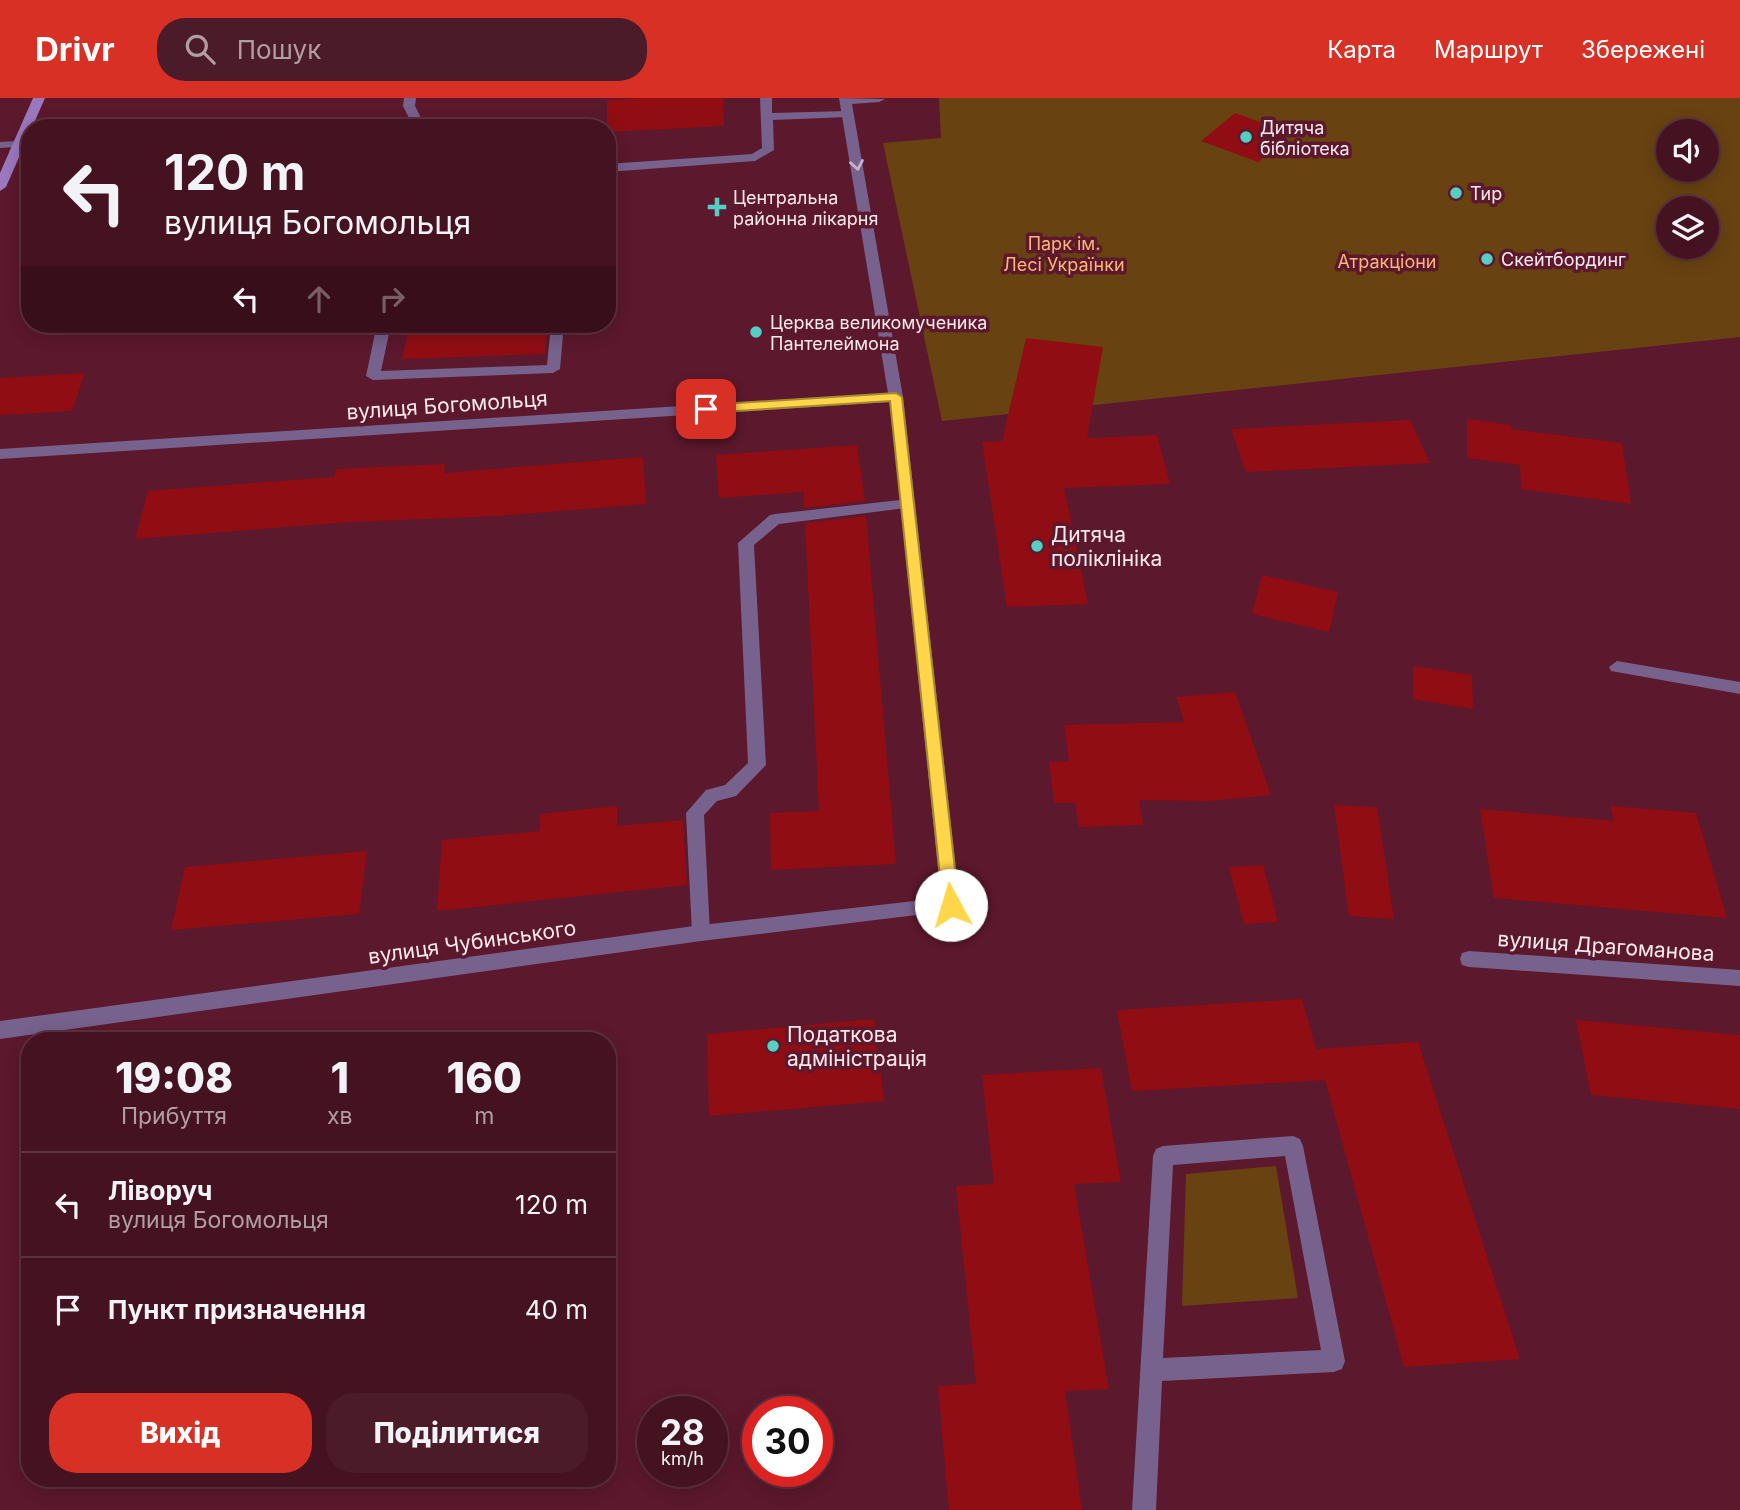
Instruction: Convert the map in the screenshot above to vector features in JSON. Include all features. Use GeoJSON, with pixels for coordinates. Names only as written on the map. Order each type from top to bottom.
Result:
{"type":"FeatureCollection","features":[{"type":"Feature","properties":{"kind":"street"},"geometry":{"type":"LineString","coordinates":[[29,119],[39,98]]}},
{"type":"Feature","properties":{"kind":"street"},"geometry":{"type":"LineString","coordinates":[[410,98],[409,106],[416,119]]}},
{"type":"Feature","properties":{"kind":"street"},"geometry":{"type":"LineString","coordinates":[[616,167],[755,157],[768,150],[766,98]]}},
{"type":"Feature","properties":{"kind":"street"},"geometry":{"type":"LineString","coordinates":[[768,117],[879,99]]}},
{"type":"Feature","properties":{"kind":"street"},"geometry":{"type":"LineString","coordinates":[[701,933],[695,813],[712,795],[730,791],[757,765],[746,543],[775,519],[909,504],[896,397],[846,104]]}},
{"type":"Feature","properties":{"kind":"street"},"geometry":{"type":"LineString","coordinates":[[0,187],[21,137]]}},
{"type":"Feature","properties":{"kind":"street"},"geometry":{"type":"LineString","coordinates":[[0,145],[21,149]]}},
{"type":"Feature","properties":{"kind":"street"},"geometry":{"type":"LineString","coordinates":[[382,333],[373,376],[553,369],[557,333]]}},
{"type":"Feature","properties":{"kind":"street","name":"вулиця Богомольця"},"geometry":{"type":"LineString","coordinates":[[0,454],[896,397]]}},
{"type":"Feature","properties":{"kind":"street","name":"вулиця Чубинського"},"geometry":{"type":"LineString","coordinates":[[0,1030],[701,933],[951,905],[909,504]]}},
{"type":"Feature","properties":{"kind":"street"},"geometry":{"type":"LineString","coordinates":[[1617,667],[1740,688]]}},
{"type":"Feature","properties":{"kind":"street","name":"вулиця Драгоманова"},"geometry":{"type":"LineString","coordinates":[[1469,959],[1740,978]]}},
{"type":"Feature","properties":{"kind":"street"},"geometry":{"type":"LineString","coordinates":[[1144,1510],[1163,1156],[1293,1146],[1334,1361],[1152,1370]]}},
{"type":"Feature","properties":{"kind":"green space","name":"Парк ім. Лесі Українки"},"geometry":{"type":"Polygon","coordinates":[[[939,98],[1740,98],[1740,337],[942,421],[883,143],[941,138],[939,98]]]}},
{"type":"Feature","properties":{"kind":"green space"},"geometry":{"type":"Polygon","coordinates":[[[1276,1166],[1298,1298],[1182,1306],[1186,1174],[1276,1166]]]}},
{"type":"Feature","properties":{"kind":"building"},"geometry":{"type":"Polygon","coordinates":[[[723,98],[724,126],[616,132],[616,119],[607,119],[607,100],[723,98]]]}},
{"type":"Feature","properties":{"kind":"building","name":"Дитяча бібліотека"},"geometry":{"type":"Polygon","coordinates":[[[1235,113],[1291,133],[1258,162],[1201,141],[1235,113]]]}},
{"type":"Feature","properties":{"kind":"building"},"geometry":{"type":"Polygon","coordinates":[[[408,333],[547,333],[545,354],[402,359],[408,333]]]}},
{"type":"Feature","properties":{"kind":"building","name":"Дитяча поліклініка"},"geometry":{"type":"Polygon","coordinates":[[[1026,338],[1103,347],[1087,438],[1157,435],[1170,484],[1064,488],[1088,604],[1007,607],[982,442],[1002,441],[1026,338]]]}},
{"type":"Feature","properties":{"kind":"building"},"geometry":{"type":"Polygon","coordinates":[[[85,373],[72,411],[0,415],[0,378],[85,373]]]}},
{"type":"Feature","properties":{"kind":"building"},"geometry":{"type":"Polygon","coordinates":[[[1467,419],[1511,425],[1511,429],[1622,443],[1631,504],[1521,489],[1520,465],[1467,458],[1467,419]]]}},
{"type":"Feature","properties":{"kind":"building"},"geometry":{"type":"Polygon","coordinates":[[[1410,420],[1430,463],[1246,472],[1231,429],[1410,420]]]}},
{"type":"Feature","properties":{"kind":"building"},"geometry":{"type":"Polygon","coordinates":[[[857,445],[865,501],[804,508],[804,492],[719,498],[716,455],[857,445]]]}},
{"type":"Feature","properties":{"kind":"building"},"geometry":{"type":"Polygon","coordinates":[[[643,457],[646,504],[498,516],[350,522],[135,539],[148,491],[334,477],[336,469],[445,464],[444,473],[643,457]]]}},
{"type":"Feature","properties":{"kind":"building"},"geometry":{"type":"Polygon","coordinates":[[[866,516],[896,864],[771,870],[770,813],[819,811],[805,523],[866,516]]]}},
{"type":"Feature","properties":{"kind":"building"},"geometry":{"type":"Polygon","coordinates":[[[1262,575],[1338,592],[1329,632],[1252,614],[1262,575]]]}},
{"type":"Feature","properties":{"kind":"building"},"geometry":{"type":"Polygon","coordinates":[[[1413,666],[1472,675],[1473,709],[1413,699],[1413,666]]]}},
{"type":"Feature","properties":{"kind":"building"},"geometry":{"type":"Polygon","coordinates":[[[1235,692],[1271,795],[1209,801],[1139,800],[1143,825],[1079,827],[1075,803],[1054,803],[1049,762],[1069,761],[1064,725],[1184,722],[1176,697],[1235,692]]]}},
{"type":"Feature","properties":{"kind":"building"},"geometry":{"type":"Polygon","coordinates":[[[1334,805],[1377,807],[1394,919],[1349,916],[1334,805]]]}},
{"type":"Feature","properties":{"kind":"building"},"geometry":{"type":"Polygon","coordinates":[[[617,806],[617,826],[683,820],[687,885],[437,911],[442,840],[540,831],[540,814],[617,806]]]}},
{"type":"Feature","properties":{"kind":"building"},"geometry":{"type":"Polygon","coordinates":[[[1610,806],[1696,813],[1727,918],[1494,898],[1480,809],[1614,821],[1610,806]]]}},
{"type":"Feature","properties":{"kind":"building"},"geometry":{"type":"Polygon","coordinates":[[[367,851],[359,914],[171,930],[185,867],[367,851]]]}},
{"type":"Feature","properties":{"kind":"building"},"geometry":{"type":"Polygon","coordinates":[[[1263,865],[1278,922],[1244,924],[1229,867],[1263,865]]]}},
{"type":"Feature","properties":{"kind":"building"},"geometry":{"type":"Polygon","coordinates":[[[1302,999],[1316,1049],[1418,1042],[1520,1359],[1404,1367],[1325,1080],[1132,1091],[1117,1010],[1302,999]]]}},
{"type":"Feature","properties":{"kind":"building"},"geometry":{"type":"Polygon","coordinates":[[[874,1019],[884,1101],[709,1116],[707,1034],[874,1019]]]}},
{"type":"Feature","properties":{"kind":"building"},"geometry":{"type":"Polygon","coordinates":[[[1576,1020],[1740,1035],[1740,1109],[1591,1095],[1576,1020]]]}},
{"type":"Feature","properties":{"kind":"building"},"geometry":{"type":"Polygon","coordinates":[[[1101,1068],[1121,1182],[1074,1184],[1109,1389],[1065,1391],[1082,1510],[949,1510],[938,1386],[976,1384],[956,1186],[994,1184],[982,1075],[1101,1068]]]}},
{"type":"Feature","properties":{"kind":"place","name":"Дитяча бібліотека"},"geometry":{"type":"Point","coordinates":[1246,137]}},
{"type":"Feature","properties":{"kind":"place","name":"Тир"},"geometry":{"type":"Point","coordinates":[1456,193]}},
{"type":"Feature","properties":{"kind":"place","name":"Центральна районна лікарня"},"geometry":{"type":"Point","coordinates":[717,207]}},
{"type":"Feature","properties":{"kind":"place","name":"Скейтбординг"},"geometry":{"type":"Point","coordinates":[1487,259]}},
{"type":"Feature","properties":{"kind":"place","name":"Церква великомученика Пантелеймона"},"geometry":{"type":"Point","coordinates":[756,332]}},
{"type":"Feature","properties":{"kind":"place","name":"Дитяча поліклініка"},"geometry":{"type":"Point","coordinates":[1037,546]}},
{"type":"Feature","properties":{"kind":"place","name":"Податкова адміністрація"},"geometry":{"type":"Point","coordinates":[773,1046]}},
{"type":"Feature","properties":{"kind":"route"},"geometry":{"type":"LineString","coordinates":[[706,409],[896,397],[951,905]]}},
{"type":"Feature","properties":{"kind":"park label","name":"Атракціони"},"geometry":{"type":"Point","coordinates":[1387,261]}}]}
